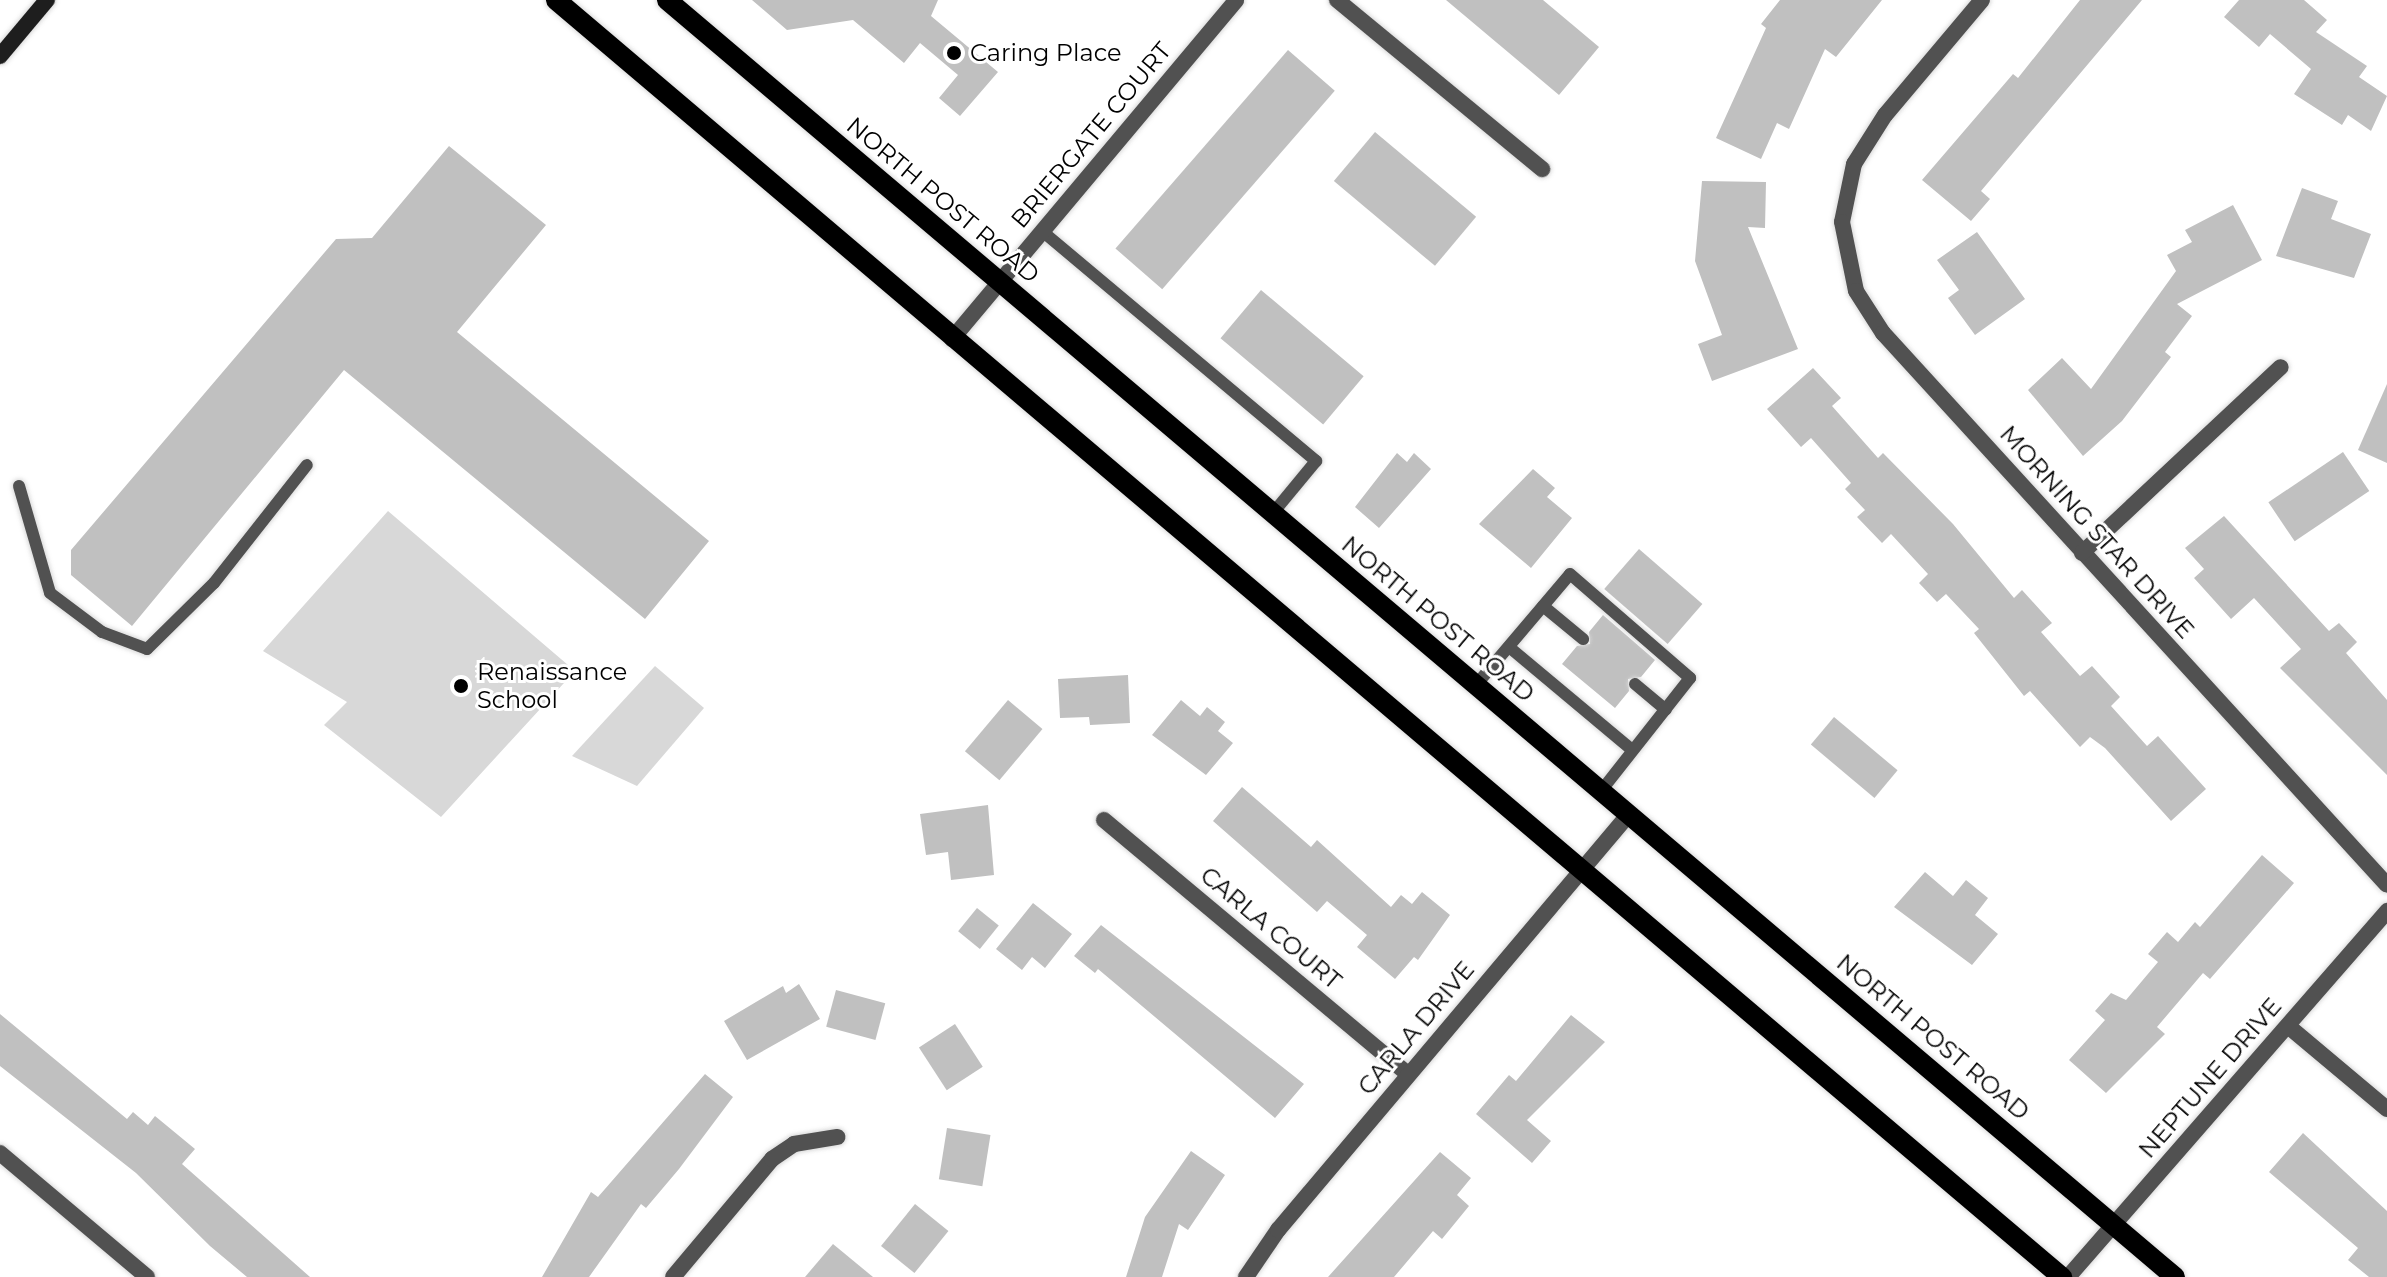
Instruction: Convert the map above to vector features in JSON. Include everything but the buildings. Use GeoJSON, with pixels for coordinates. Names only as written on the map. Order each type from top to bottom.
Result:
{"type":"FeatureCollection","features":[{"type":"Feature","properties":{"kind":"main road"},"geometry":{"type":"LineString","coordinates":[[0,56],[47,0]]}},
{"type":"Feature","properties":{"kind":"main road"},"geometry":{"type":"LineString","coordinates":[[556,0],[952,339],[2062,1277]]}},
{"type":"Feature","properties":{"kind":"main road","name":"NORTH POST ROAD"},"geometry":{"type":"LineString","coordinates":[[667,0],[2175,1277]]}},
{"type":"Feature","properties":{"kind":"street","name":"BRIERGATE COURT"},"geometry":{"type":"LineString","coordinates":[[952,339],[1236,0]]}},
{"type":"Feature","properties":{"kind":"street"},"geometry":{"type":"LineString","coordinates":[[1337,0],[1542,169]]}},
{"type":"Feature","properties":{"kind":"street","name":"MORNING STAR DRIVE"},"geometry":{"type":"LineString","coordinates":[[1982,0],[1868,138],[1850,179],[1843,237],[1852,282],[1870,317],[2387,885]]}},
{"type":"Feature","properties":{"kind":"street"},"geometry":{"type":"LineString","coordinates":[[2082,553],[2281,367]]}},
{"type":"Feature","properties":{"kind":"street","name":"CARLA DRIVE"},"geometry":{"type":"LineString","coordinates":[[1246,1277],[1278,1230],[1629,814]]}},
{"type":"Feature","properties":{"kind":"street","name":"CARLA COURT"},"geometry":{"type":"LineString","coordinates":[[1104,820],[1408,1074]]}},
{"type":"Feature","properties":{"kind":"street","name":"NEPTUNE DRIVE"},"geometry":{"type":"LineString","coordinates":[[2068,1277],[2387,911]]}},
{"type":"Feature","properties":{"kind":"street"},"geometry":{"type":"LineString","coordinates":[[2288,1026],[2387,1109]]}},
{"type":"Feature","properties":{"kind":"street"},"geometry":{"type":"LineString","coordinates":[[673,1277],[772,1159],[794,1144],[837,1137]]}},
{"type":"Feature","properties":{"kind":"street"},"geometry":{"type":"LineString","coordinates":[[0,1153],[147,1277]]}},
{"type":"Feature","properties":{"kind":"lane"},"geometry":{"type":"LineString","coordinates":[[1042,231],[1316,461],[1273,513]]}},
{"type":"Feature","properties":{"kind":"lane"},"geometry":{"type":"LineString","coordinates":[[19,486],[50,593],[102,632],[147,649],[214,583],[307,465]]}},
{"type":"Feature","properties":{"kind":"lane"},"geometry":{"type":"LineString","coordinates":[[1476,685],[1570,574],[1690,678],[1601,791]]}},
{"type":"Feature","properties":{"kind":"lane"},"geometry":{"type":"LineString","coordinates":[[1543,606],[1583,639]]}},
{"type":"Feature","properties":{"kind":"lane"},"geometry":{"type":"LineString","coordinates":[[1509,647],[1632,750]]}},
{"type":"Feature","properties":{"kind":"lane"},"geometry":{"type":"LineString","coordinates":[[1635,684],[1666,710]]}},
{"type":"Feature","properties":{"kind":"shaded area"},"geometry":{"type":"Polygon","coordinates":[[[388,511],[575,671],[441,817],[324,725],[347,702],[263,651],[388,511]]]}},
{"type":"Feature","properties":{"kind":"shaded area"},"geometry":{"type":"Polygon","coordinates":[[[655,666],[704,708],[637,786],[572,756],[655,666]]]}},
{"type":"Feature","properties":{"kind":"place","name":"Caring Place"},"geometry":{"type":"Point","coordinates":[954,53]}},
{"type":"Feature","properties":{"kind":"place","name":"Renaissance School"},"geometry":{"type":"Point","coordinates":[461,686]}}]}
